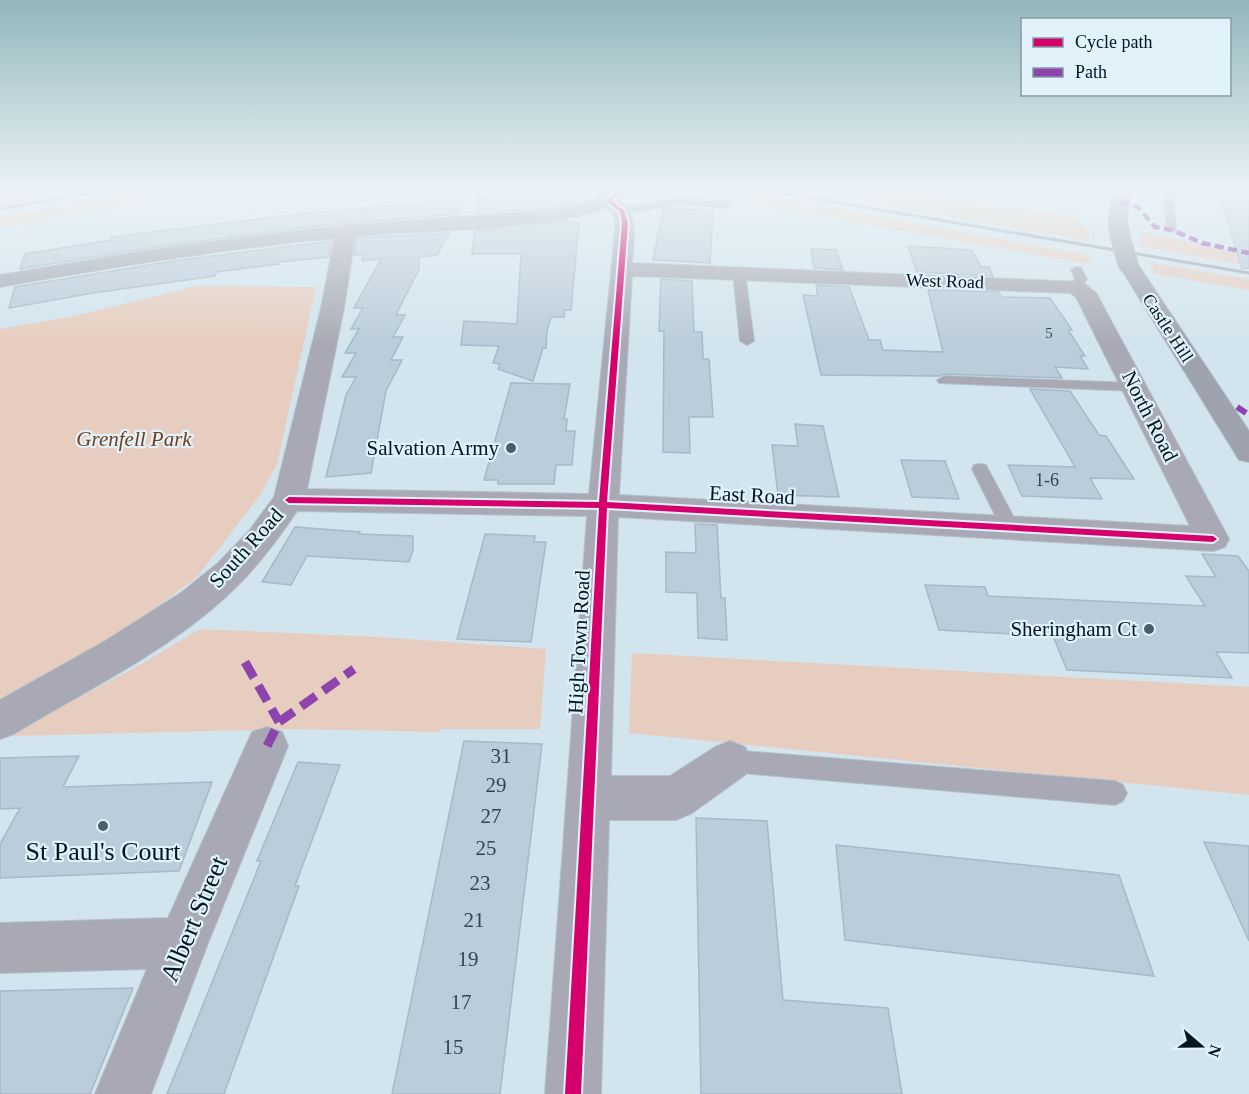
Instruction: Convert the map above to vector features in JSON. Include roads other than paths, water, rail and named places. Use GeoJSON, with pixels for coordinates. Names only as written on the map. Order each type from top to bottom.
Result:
{"type":"FeatureCollection","features":[{"type":"Feature","properties":{"kind":"main road","name":"Castle Hill"},"geometry":{"type":"LineString","coordinates":[[1122,242],[1128,264],[1249,453]]}},
{"type":"Feature","properties":{"kind":"street"},"geometry":{"type":"LineString","coordinates":[[0,281],[245,242]]}},
{"type":"Feature","properties":{"kind":"street","name":"South Road"},"geometry":{"type":"LineString","coordinates":[[0,721],[114,654],[200,599],[263,536],[289,500],[340,280],[345,242]]}},
{"type":"Feature","properties":{"kind":"street","name":"High Town Road"},"geometry":{"type":"LineString","coordinates":[[573,1094],[590,798],[603,505],[624,242]]}},
{"type":"Feature","properties":{"kind":"street","name":"West Road"},"geometry":{"type":"LineString","coordinates":[[622,269],[1079,283]]}},
{"type":"Feature","properties":{"kind":"street","name":"North Road"},"geometry":{"type":"LineString","coordinates":[[1079,283],[1213,539]]}},
{"type":"Feature","properties":{"kind":"street","name":"East Road"},"geometry":{"type":"LineString","coordinates":[[289,500],[603,505],[1213,539]]}},
{"type":"Feature","properties":{"kind":"street","name":"Albert Street"},"geometry":{"type":"LineString","coordinates":[[123,1094],[183,943],[267,746]]}},
{"type":"Feature","properties":{"kind":"street"},"geometry":{"type":"LineString","coordinates":[[590,798],[676,798],[730,761]]}},
{"type":"Feature","properties":{"kind":"street"},"geometry":{"type":"LineString","coordinates":[[0,948],[183,943]]}},
{"type":"Feature","properties":{"kind":"lane"},"geometry":{"type":"LineString","coordinates":[[739,273],[747,341]]}},
{"type":"Feature","properties":{"kind":"lane"},"geometry":{"type":"LineString","coordinates":[[944,380],[1135,387]]}},
{"type":"Feature","properties":{"kind":"lane"},"geometry":{"type":"LineString","coordinates":[[980,469],[1010,527]]}},
{"type":"Feature","properties":{"kind":"lane"},"geometry":{"type":"LineString","coordinates":[[730,761],[1115,793]]}},
{"type":"Feature","properties":{"kind":"railway"},"geometry":{"type":"LineString","coordinates":[[1068,242],[1249,273]]}},
{"type":"Feature","properties":{"kind":"place","name":"Salvation Army"},"geometry":{"type":"Point","coordinates":[511,448]}},
{"type":"Feature","properties":{"kind":"place","name":"Sheringham Ct"},"geometry":{"type":"Point","coordinates":[1149,629]}},
{"type":"Feature","properties":{"kind":"place","name":"St Paul's Court"},"geometry":{"type":"Point","coordinates":[103,826]}},
{"type":"Feature","properties":{"kind":"park label","name":"Grenfell Park"},"geometry":{"type":"Point","coordinates":[134,439]}}]}
